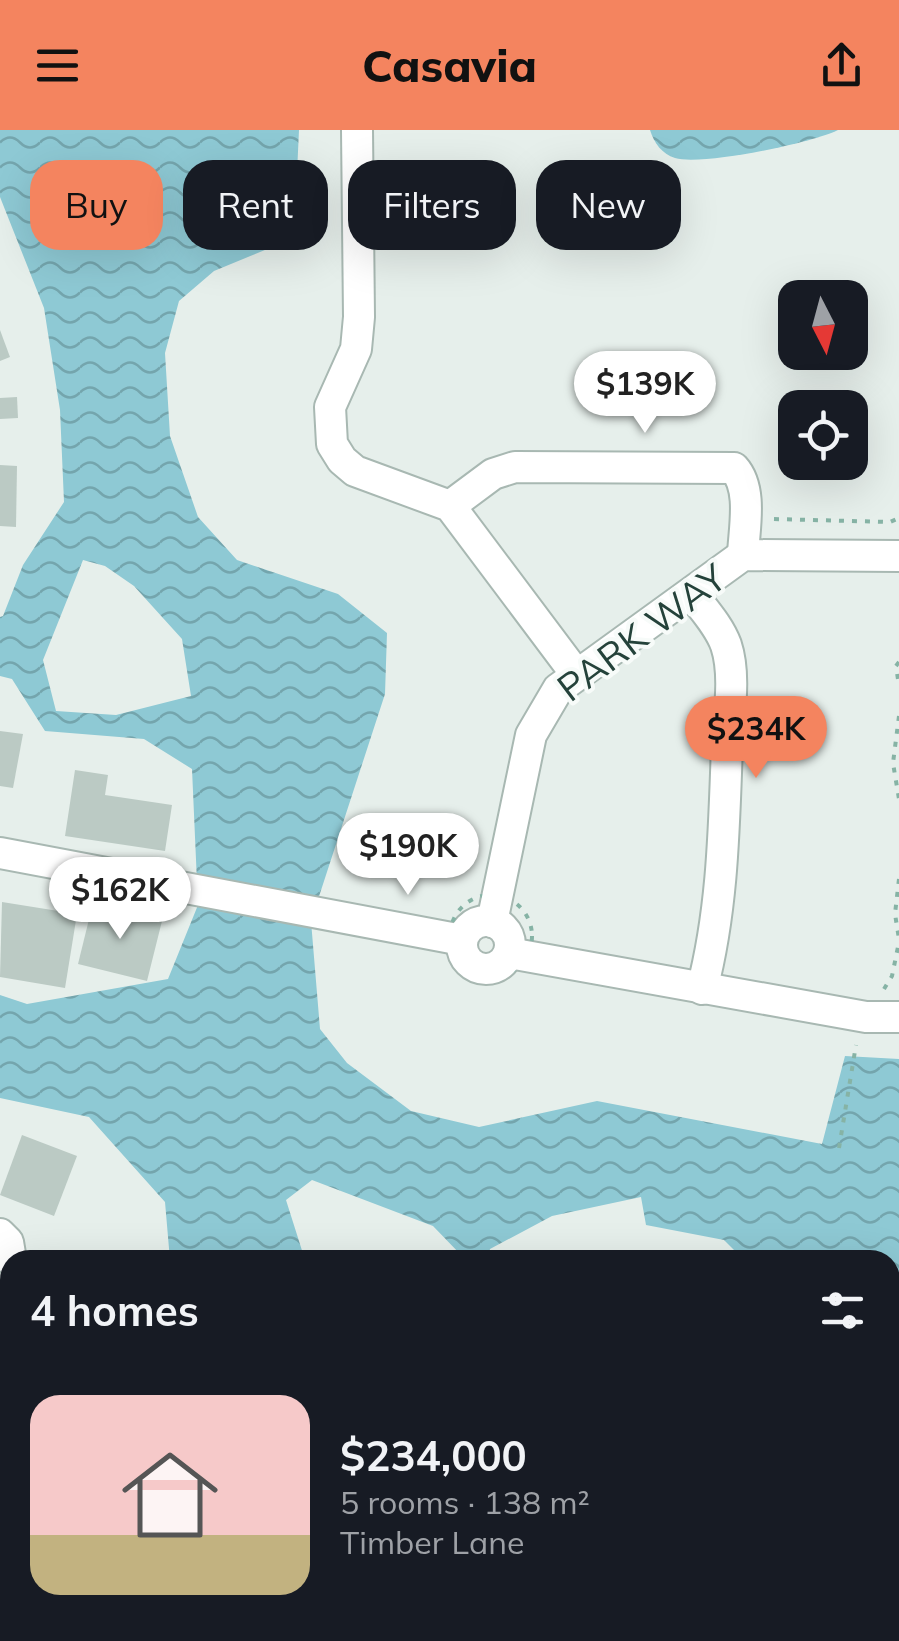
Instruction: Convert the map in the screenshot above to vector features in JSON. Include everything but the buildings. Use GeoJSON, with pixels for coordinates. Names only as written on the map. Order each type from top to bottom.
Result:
{"type":"FeatureCollection","features":[{"type":"Feature","properties":{"kind":"street"},"geometry":{"type":"LineString","coordinates":[[357,130],[359,317],[356,349],[330,407],[332,444],[355,471],[450,506],[576,674]]}},
{"type":"Feature","properties":{"kind":"street"},"geometry":{"type":"LineString","coordinates":[[450,506],[493,474],[516,467],[734,468],[744,496],[744,555]]}},
{"type":"Feature","properties":{"kind":"street","name":"PARK WAY"},"geometry":{"type":"LineString","coordinates":[[492,922],[530,736],[558,689],[744,555],[899,556]]}},
{"type":"Feature","properties":{"kind":"street"},"geometry":{"type":"LineString","coordinates":[[692,594],[718,627],[726,646],[730,688],[722,879],[712,951],[702,989]]}},
{"type":"Feature","properties":{"kind":"street"},"geometry":{"type":"LineString","coordinates":[[0,853],[462,940]]}},
{"type":"Feature","properties":{"kind":"street"},"geometry":{"type":"LineString","coordinates":[[479,922],[492,922],[508,933],[510,952],[498,966],[480,968],[465,958],[462,940],[468,929],[479,922]]}},
{"type":"Feature","properties":{"kind":"street"},"geometry":{"type":"LineString","coordinates":[[510,952],[866,1018],[899,1017]]}},
{"type":"Feature","properties":{"kind":"path"},"geometry":{"type":"LineString","coordinates":[[899,662],[899,686]]}},
{"type":"Feature","properties":{"kind":"path"},"geometry":{"type":"LineString","coordinates":[[899,716],[893,763],[899,800]]}},
{"type":"Feature","properties":{"kind":"path"},"geometry":{"type":"LineString","coordinates":[[866,1018],[892,976],[899,940],[895,914],[899,878]]}},
{"type":"Feature","properties":{"kind":"path"},"geometry":{"type":"LineString","coordinates":[[838,1148],[855,1053]]}},
{"type":"Feature","properties":{"kind":"water"},"geometry":{"type":"Polygon","coordinates":[[[0,130],[299,130],[298,160],[183,160],[183,250],[265,250],[214,271],[179,301],[165,353],[170,436],[198,517],[237,560],[338,594],[387,633],[385,694],[311,921],[320,1029],[347,1063],[411,1111],[479,1127],[597,1101],[822,1144],[845,1056],[899,1059],[899,1250],[734,1250],[724,1240],[646,1225],[641,1197],[552,1216],[490,1250],[456,1250],[433,1226],[312,1180],[286,1200],[302,1250],[169,1250],[165,1202],[89,1117],[0,1098],[0,995],[27,1004],[168,979],[198,905],[192,769],[144,739],[45,731],[12,679],[0,676],[0,617],[23,565],[64,502],[60,410],[44,308],[0,197],[0,130]],[[83,560],[43,660],[56,711],[116,715],[191,696],[182,639],[134,586],[105,566],[83,560]]]}},
{"type":"Feature","properties":{"kind":"water"},"geometry":{"type":"Polygon","coordinates":[[[650,130],[838,130],[757,152],[689,160],[666,154],[650,130]]]}}]}
